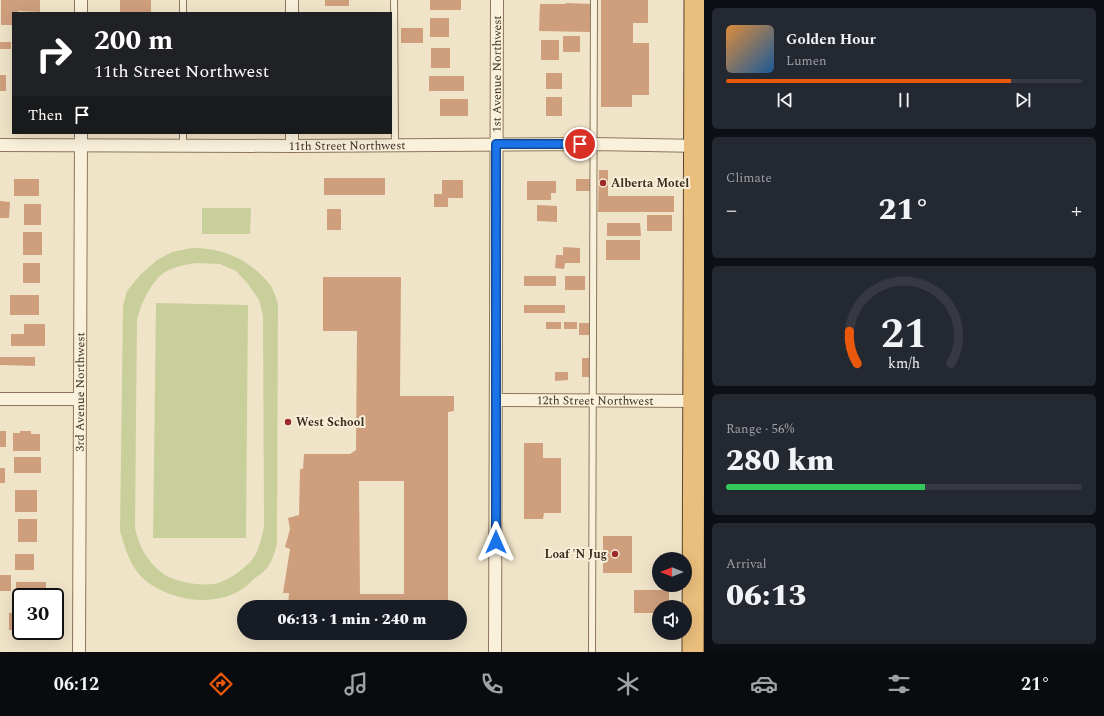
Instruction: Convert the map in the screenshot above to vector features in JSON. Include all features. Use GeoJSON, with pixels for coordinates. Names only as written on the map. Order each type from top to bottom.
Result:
{"type":"FeatureCollection","features":[{"type":"Feature","properties":{"kind":"highway"},"geometry":{"type":"LineString","coordinates":[[693,652],[699,401],[699,146],[694,0]]}},
{"type":"Feature","properties":{"kind":"street"},"geometry":{"type":"LineString","coordinates":[[81,0],[81,12]]}},
{"type":"Feature","properties":{"kind":"street"},"geometry":{"type":"LineString","coordinates":[[292,0],[292,12]]}},
{"type":"Feature","properties":{"kind":"street","name":"1st Avenue Northwest"},"geometry":{"type":"LineString","coordinates":[[495,652],[497,0]]}},
{"type":"Feature","properties":{"kind":"street"},"geometry":{"type":"LineString","coordinates":[[292,134],[292,146]]}},
{"type":"Feature","properties":{"kind":"street","name":"11th Street Northwest"},"geometry":{"type":"LineString","coordinates":[[0,145],[81,139],[183,145],[292,146],[594,144],[699,146]]}},
{"type":"Feature","properties":{"kind":"street","name":"3rd Avenue Northwest"},"geometry":{"type":"LineString","coordinates":[[80,652],[81,139]]}},
{"type":"Feature","properties":{"kind":"street"},"geometry":{"type":"LineString","coordinates":[[0,399],[80,399]]}},
{"type":"Feature","properties":{"kind":"street","name":"12th Street Northwest"},"geometry":{"type":"LineString","coordinates":[[496,400],[699,401]]}},
{"type":"Feature","properties":{"kind":"lane"},"geometry":{"type":"LineString","coordinates":[[183,0],[183,12]]}},
{"type":"Feature","properties":{"kind":"lane"},"geometry":{"type":"LineString","coordinates":[[394,0],[395,145]]}},
{"type":"Feature","properties":{"kind":"lane"},"geometry":{"type":"LineString","coordinates":[[592,652],[594,0]]}},
{"type":"Feature","properties":{"kind":"lane"},"geometry":{"type":"LineString","coordinates":[[183,134],[183,145]]}},
{"type":"Feature","properties":{"kind":"green space"},"geometry":{"type":"Polygon","coordinates":[[[202,208],[251,208],[250,234],[202,234],[202,208]]]}},
{"type":"Feature","properties":{"kind":"green space"},"geometry":{"type":"Polygon","coordinates":[[[192,248],[215,250],[236,257],[255,269],[263,277],[271,286],[278,304],[277,543],[270,563],[263,572],[236,593],[211,600],[188,599],[177,596],[155,587],[146,581],[132,565],[126,552],[120,531],[123,306],[127,291],[140,275],[157,260],[172,252],[192,248]],[[196,263],[165,272],[156,280],[149,290],[143,301],[137,319],[135,528],[147,558],[161,572],[179,581],[201,584],[214,584],[224,581],[239,572],[248,564],[258,549],[264,527],[263,316],[259,300],[248,284],[236,271],[220,264],[196,263]]]}},
{"type":"Feature","properties":{"kind":"green space"},"geometry":{"type":"Polygon","coordinates":[[[156,303],[248,305],[246,538],[153,538],[156,303]]]}},
{"type":"Feature","properties":{"kind":"building"},"geometry":{"type":"Polygon","coordinates":[[[1,0],[40,0],[40,12],[12,12],[12,25],[1,25],[1,0]]]}},
{"type":"Feature","properties":{"kind":"building"},"geometry":{"type":"Polygon","coordinates":[[[120,0],[151,0],[151,12],[120,12],[120,0]]]}},
{"type":"Feature","properties":{"kind":"building"},"geometry":{"type":"Polygon","coordinates":[[[325,0],[349,0],[349,6],[325,6],[325,0]]]}},
{"type":"Feature","properties":{"kind":"building"},"geometry":{"type":"Polygon","coordinates":[[[430,0],[461,0],[461,10],[430,10],[430,0]]]}},
{"type":"Feature","properties":{"kind":"building"},"geometry":{"type":"Polygon","coordinates":[[[601,0],[648,0],[648,23],[633,23],[633,43],[649,43],[649,95],[632,95],[632,107],[601,107],[601,0]]]}},
{"type":"Feature","properties":{"kind":"building"},"geometry":{"type":"Polygon","coordinates":[[[540,4],[592,4],[591,32],[539,31],[540,4]]]}},
{"type":"Feature","properties":{"kind":"building"},"geometry":{"type":"Polygon","coordinates":[[[430,18],[449,18],[449,37],[430,37],[430,18]]]}},
{"type":"Feature","properties":{"kind":"building"},"geometry":{"type":"Polygon","coordinates":[[[401,28],[423,28],[423,43],[401,43],[401,28]]]}},
{"type":"Feature","properties":{"kind":"building"},"geometry":{"type":"Polygon","coordinates":[[[563,36],[580,36],[580,52],[563,52],[563,36]]]}},
{"type":"Feature","properties":{"kind":"building"},"geometry":{"type":"Polygon","coordinates":[[[541,40],[559,40],[559,60],[541,60],[541,40]]]}},
{"type":"Feature","properties":{"kind":"building"},"geometry":{"type":"Polygon","coordinates":[[[0,42],[11,42],[11,49],[0,49],[0,42]]]}},
{"type":"Feature","properties":{"kind":"building"},"geometry":{"type":"Polygon","coordinates":[[[431,48],[450,48],[450,68],[431,68],[431,48]]]}},
{"type":"Feature","properties":{"kind":"building"},"geometry":{"type":"Polygon","coordinates":[[[546,73],[562,73],[562,89],[546,89],[546,73]]]}},
{"type":"Feature","properties":{"kind":"building"},"geometry":{"type":"Polygon","coordinates":[[[0,75],[6,75],[6,91],[0,91],[0,75]]]}},
{"type":"Feature","properties":{"kind":"building"},"geometry":{"type":"Polygon","coordinates":[[[429,76],[464,76],[464,91],[429,91],[429,76]]]}},
{"type":"Feature","properties":{"kind":"building"},"geometry":{"type":"Polygon","coordinates":[[[546,97],[562,97],[562,116],[546,116],[546,97]]]}},
{"type":"Feature","properties":{"kind":"building"},"geometry":{"type":"Polygon","coordinates":[[[440,99],[468,99],[468,116],[440,116],[440,99]]]}},
{"type":"Feature","properties":{"kind":"building","name":"Alberta Motel"},"geometry":{"type":"Polygon","coordinates":[[[599,170],[608,170],[608,196],[674,196],[674,212],[598,212],[599,170]]]}},
{"type":"Feature","properties":{"kind":"building"},"geometry":{"type":"Polygon","coordinates":[[[324,178],[385,178],[385,195],[324,195],[324,178]]]}},
{"type":"Feature","properties":{"kind":"building"},"geometry":{"type":"Polygon","coordinates":[[[14,179],[39,179],[39,196],[14,196],[14,179]]]}},
{"type":"Feature","properties":{"kind":"building"},"geometry":{"type":"Polygon","coordinates":[[[576,179],[591,179],[591,191],[576,191],[576,179]]]}},
{"type":"Feature","properties":{"kind":"building"},"geometry":{"type":"Polygon","coordinates":[[[442,180],[463,180],[463,198],[448,198],[448,207],[434,207],[434,194],[442,194],[442,180]]]}},
{"type":"Feature","properties":{"kind":"building"},"geometry":{"type":"Polygon","coordinates":[[[527,181],[556,181],[556,193],[551,193],[551,200],[527,200],[527,181]]]}},
{"type":"Feature","properties":{"kind":"building"},"geometry":{"type":"Polygon","coordinates":[[[0,201],[10,202],[9,218],[0,218],[0,201]]]}},
{"type":"Feature","properties":{"kind":"building"},"geometry":{"type":"Polygon","coordinates":[[[24,204],[41,204],[41,225],[24,225],[24,204]]]}},
{"type":"Feature","properties":{"kind":"building"},"geometry":{"type":"Polygon","coordinates":[[[537,205],[557,206],[557,222],[537,221],[537,205]]]}},
{"type":"Feature","properties":{"kind":"building"},"geometry":{"type":"Polygon","coordinates":[[[327,209],[341,209],[341,230],[327,230],[327,209]]]}},
{"type":"Feature","properties":{"kind":"building"},"geometry":{"type":"Polygon","coordinates":[[[647,215],[672,215],[672,231],[647,231],[647,215]]]}},
{"type":"Feature","properties":{"kind":"building"},"geometry":{"type":"Polygon","coordinates":[[[607,223],[640,223],[641,236],[607,236],[607,223]]]}},
{"type":"Feature","properties":{"kind":"building"},"geometry":{"type":"Polygon","coordinates":[[[23,232],[42,232],[42,255],[23,255],[23,232]]]}},
{"type":"Feature","properties":{"kind":"building"},"geometry":{"type":"Polygon","coordinates":[[[606,240],[640,240],[640,260],[606,260],[606,240]]]}},
{"type":"Feature","properties":{"kind":"building"},"geometry":{"type":"Polygon","coordinates":[[[563,247],[580,248],[580,263],[565,263],[564,269],[555,268],[556,255],[563,255],[563,247]]]}},
{"type":"Feature","properties":{"kind":"building"},"geometry":{"type":"Polygon","coordinates":[[[23,263],[40,263],[40,283],[23,283],[23,263]]]}},
{"type":"Feature","properties":{"kind":"building"},"geometry":{"type":"Polygon","coordinates":[[[524,276],[556,276],[556,286],[524,286],[524,276]]]}},
{"type":"Feature","properties":{"kind":"building"},"geometry":{"type":"Polygon","coordinates":[[[565,276],[585,276],[585,290],[565,290],[565,276]]]}},
{"type":"Feature","properties":{"kind":"building"},"geometry":{"type":"Polygon","coordinates":[[[323,277],[401,277],[400,396],[454,396],[454,411],[448,412],[448,600],[288,600],[289,593],[283,593],[290,549],[285,547],[290,529],[288,518],[299,515],[300,469],[303,469],[304,454],[350,454],[356,450],[357,331],[323,331],[323,277]],[[359,481],[360,594],[404,594],[404,481],[359,481]]]}},
{"type":"Feature","properties":{"kind":"building"},"geometry":{"type":"Polygon","coordinates":[[[10,295],[39,295],[39,315],[10,315],[10,295]]]}},
{"type":"Feature","properties":{"kind":"building"},"geometry":{"type":"Polygon","coordinates":[[[524,305],[565,305],[565,313],[524,313],[524,305]]]}},
{"type":"Feature","properties":{"kind":"building"},"geometry":{"type":"Polygon","coordinates":[[[546,322],[561,322],[561,329],[546,329],[546,322]]]}},
{"type":"Feature","properties":{"kind":"building"},"geometry":{"type":"Polygon","coordinates":[[[564,322],[577,322],[577,329],[564,329],[564,322]]]}},
{"type":"Feature","properties":{"kind":"building"},"geometry":{"type":"Polygon","coordinates":[[[579,323],[589,323],[589,335],[579,335],[579,323]]]}},
{"type":"Feature","properties":{"kind":"building"},"geometry":{"type":"Polygon","coordinates":[[[24,324],[45,324],[45,346],[11,346],[11,334],[24,334],[24,324]]]}},
{"type":"Feature","properties":{"kind":"building"},"geometry":{"type":"Polygon","coordinates":[[[0,357],[35,357],[35,366],[0,365],[0,357]]]}},
{"type":"Feature","properties":{"kind":"building"},"geometry":{"type":"Polygon","coordinates":[[[582,358],[589,358],[589,377],[582,377],[582,358]]]}},
{"type":"Feature","properties":{"kind":"building"},"geometry":{"type":"Polygon","coordinates":[[[555,372],[568,372],[568,380],[555,381],[555,372]]]}},
{"type":"Feature","properties":{"kind":"building"},"geometry":{"type":"Polygon","coordinates":[[[0,431],[6,431],[6,447],[0,447],[0,431]]]}},
{"type":"Feature","properties":{"kind":"building"},"geometry":{"type":"Polygon","coordinates":[[[20,431],[31,431],[31,434],[40,434],[40,451],[13,451],[13,433],[20,433],[20,431]]]}},
{"type":"Feature","properties":{"kind":"building"},"geometry":{"type":"Polygon","coordinates":[[[524,443],[543,443],[543,458],[561,458],[561,513],[544,513],[543,519],[524,519],[524,443]]]}},
{"type":"Feature","properties":{"kind":"building"},"geometry":{"type":"Polygon","coordinates":[[[14,457],[41,457],[41,473],[14,473],[14,457]]]}},
{"type":"Feature","properties":{"kind":"building"},"geometry":{"type":"Polygon","coordinates":[[[0,468],[5,468],[5,483],[0,483],[0,468]]]}},
{"type":"Feature","properties":{"kind":"building"},"geometry":{"type":"Polygon","coordinates":[[[15,490],[37,490],[37,512],[15,512],[15,490]]]}},
{"type":"Feature","properties":{"kind":"building"},"geometry":{"type":"Polygon","coordinates":[[[18,519],[37,519],[37,542],[18,542],[18,519]]]}},
{"type":"Feature","properties":{"kind":"building"},"geometry":{"type":"Polygon","coordinates":[[[603,536],[632,536],[632,573],[603,573],[603,536]]]}},
{"type":"Feature","properties":{"kind":"building"},"geometry":{"type":"Polygon","coordinates":[[[15,554],[34,554],[34,570],[15,570],[15,554]]]}},
{"type":"Feature","properties":{"kind":"building"},"geometry":{"type":"Polygon","coordinates":[[[0,575],[11,575],[11,591],[0,591],[0,575]]]}},
{"type":"Feature","properties":{"kind":"building"},"geometry":{"type":"Polygon","coordinates":[[[16,582],[46,582],[46,588],[16,588],[16,582]]]}},
{"type":"Feature","properties":{"kind":"building"},"geometry":{"type":"Polygon","coordinates":[[[634,590],[669,592],[669,600],[652,600],[652,613],[634,613],[634,590]]]}},
{"type":"Feature","properties":{"kind":"building"},"geometry":{"type":"Polygon","coordinates":[[[9,613],[12,613],[12,630],[9,630],[9,613]]]}},
{"type":"Feature","properties":{"kind":"place","name":"Alberta Motel"},"geometry":{"type":"Point","coordinates":[603,183]}},
{"type":"Feature","properties":{"kind":"place","name":"West School"},"geometry":{"type":"Point","coordinates":[288,422]}},
{"type":"Feature","properties":{"kind":"place","name":"Loaf 'N Jug"},"geometry":{"type":"Point","coordinates":[615,554]}},
{"type":"Feature","properties":{"kind":"route"},"geometry":{"type":"LineString","coordinates":[[496,542],[496,144],[580,144]]}}]}
